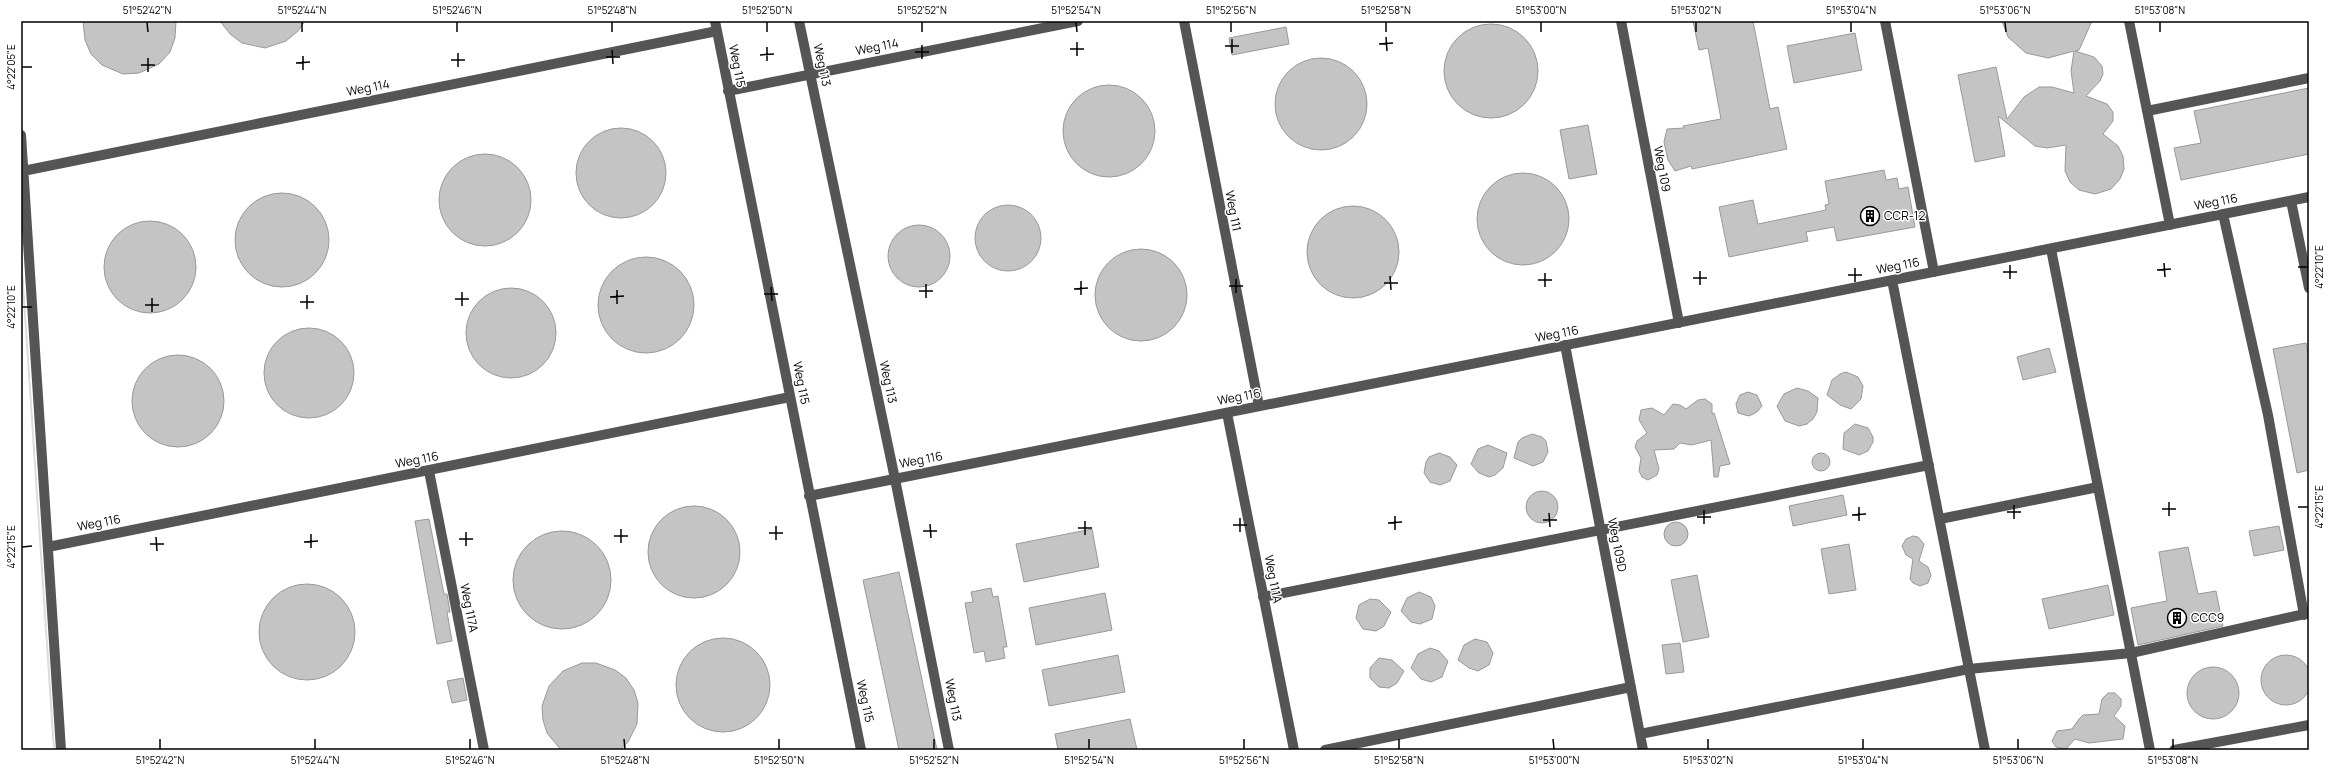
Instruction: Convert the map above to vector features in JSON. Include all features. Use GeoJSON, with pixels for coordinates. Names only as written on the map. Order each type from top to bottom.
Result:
{"type":"FeatureCollection","features":[{"type":"Feature","properties":{"kind":"lane","name":"Weg 113"},"geometry":{"type":"LineString","coordinates":[[799,21],[895,479],[949,750]]}},
{"type":"Feature","properties":{"kind":"lane","name":"Weg 114"},"geometry":{"type":"LineString","coordinates":[[728,91],[810,73],[1078,21]]}},
{"type":"Feature","properties":{"kind":"lane","name":"Weg 111"},"geometry":{"type":"LineString","coordinates":[[1184,21],[1259,406]]}},
{"type":"Feature","properties":{"kind":"lane","name":"Weg 109"},"geometry":{"type":"LineString","coordinates":[[1621,21],[1679,323]]}},
{"type":"Feature","properties":{"kind":"lane"},"geometry":{"type":"LineString","coordinates":[[1885,21],[1934,272]]}},
{"type":"Feature","properties":{"kind":"lane"},"geometry":{"type":"LineString","coordinates":[[2129,21],[2170,225]]}},
{"type":"Feature","properties":{"kind":"lane","name":"Weg 114"},"geometry":{"type":"LineString","coordinates":[[23,171],[716,26]]}},
{"type":"Feature","properties":{"kind":"lane","name":"Weg 115"},"geometry":{"type":"LineString","coordinates":[[716,26],[809,496],[862,750]]}},
{"type":"Feature","properties":{"kind":"lane"},"geometry":{"type":"LineString","coordinates":[[2147,111],[2309,78]]}},
{"type":"Feature","properties":{"kind":"lane"},"geometry":{"type":"LineString","coordinates":[[21,135],[61,750]]}},
{"type":"Feature","properties":{"kind":"lane","name":"Weg 116"},"geometry":{"type":"LineString","coordinates":[[809,496],[2309,197]]}},
{"type":"Feature","properties":{"kind":"lane"},"geometry":{"type":"LineString","coordinates":[[2291,201],[2307,266],[2309,288]]}},
{"type":"Feature","properties":{"kind":"lane"},"geometry":{"type":"LineString","coordinates":[[1640,734],[1969,668],[2131,653],[2307,614],[2268,415],[2223,214]]}},
{"type":"Feature","properties":{"kind":"lane"},"geometry":{"type":"LineString","coordinates":[[2051,248],[2150,750]]}},
{"type":"Feature","properties":{"kind":"lane"},"geometry":{"type":"LineString","coordinates":[[1892,280],[1985,750]]}},
{"type":"Feature","properties":{"kind":"lane","name":"Weg 109D"},"geometry":{"type":"LineString","coordinates":[[1564,345],[1643,750]]}},
{"type":"Feature","properties":{"kind":"lane","name":"Weg 116"},"geometry":{"type":"LineString","coordinates":[[48,546],[429,471],[790,397]]}},
{"type":"Feature","properties":{"kind":"lane","name":"Weg 111A"},"geometry":{"type":"LineString","coordinates":[[1227,413],[1294,750]]}},
{"type":"Feature","properties":{"kind":"lane"},"geometry":{"type":"LineString","coordinates":[[1264,597],[1929,465]]}},
{"type":"Feature","properties":{"kind":"lane","name":"Weg 117A"},"geometry":{"type":"LineString","coordinates":[[429,471],[484,750]]}},
{"type":"Feature","properties":{"kind":"lane"},"geometry":{"type":"LineString","coordinates":[[1940,519],[2098,487]]}},
{"type":"Feature","properties":{"kind":"lane"},"geometry":{"type":"LineString","coordinates":[[1325,750],[1631,687]]}},
{"type":"Feature","properties":{"kind":"lane"},"geometry":{"type":"LineString","coordinates":[[2174,750],[2309,725]]}},
{"type":"Feature","properties":{"kind":"shaded area"},"geometry":{"type":"Polygon","coordinates":[[[21,240],[55,750],[53,750],[21,269],[21,240]]]}},
{"type":"Feature","properties":{"kind":"building"},"geometry":{"type":"Polygon","coordinates":[[[83,21],[176,21],[175,38],[170,52],[159,64],[139,73],[123,74],[102,65],[91,54],[85,40],[83,21]]]}},
{"type":"Feature","properties":{"kind":"building"},"geometry":{"type":"Polygon","coordinates":[[[220,21],[305,21],[298,31],[286,41],[265,48],[242,43],[230,34],[220,21]]]}},
{"type":"Feature","properties":{"kind":"building"},"geometry":{"type":"Polygon","coordinates":[[[1693,21],[1753,21],[1770,109],[1778,107],[1787,149],[1692,169],[1691,166],[1675,171],[1668,160],[1664,142],[1667,129],[1684,128],[1683,126],[1721,119],[1708,48],[1699,50],[1693,21]]]}},
{"type":"Feature","properties":{"kind":"building"},"geometry":{"type":"Polygon","coordinates":[[[2002,21],[2092,21],[2079,50],[2075,51],[2094,57],[2102,66],[2103,74],[2100,81],[2086,96],[2107,104],[2113,112],[2113,121],[2103,134],[2118,146],[2123,156],[2124,169],[2120,179],[2111,189],[2095,194],[2079,190],[2070,182],[2065,171],[2066,145],[2047,148],[2035,146],[1998,116],[2005,156],[1975,162],[1958,75],[1996,67],[2007,119],[2024,97],[2039,87],[2052,87],[2074,93],[2071,71],[2074,51],[2048,58],[2026,53],[2008,37],[2002,21]]]}},
{"type":"Feature","properties":{"kind":"building"},"geometry":{"type":"Polygon","coordinates":[[[1491,24],[1509,28],[1524,38],[1534,53],[1538,71],[1534,89],[1524,104],[1509,114],[1491,118],[1473,114],[1458,104],[1448,89],[1444,71],[1448,53],[1458,38],[1473,28],[1491,24]]]}},
{"type":"Feature","properties":{"kind":"building"},"geometry":{"type":"Polygon","coordinates":[[[1286,27],[1289,44],[1232,55],[1229,38],[1286,27]]]}},
{"type":"Feature","properties":{"kind":"building"},"geometry":{"type":"Polygon","coordinates":[[[1855,33],[1862,70],[1794,83],[1787,46],[1855,33]]]}},
{"type":"Feature","properties":{"kind":"building"},"geometry":{"type":"Polygon","coordinates":[[[1312,58],[1330,58],[1347,65],[1360,78],[1367,95],[1367,113],[1360,130],[1347,143],[1330,150],[1312,150],[1295,143],[1282,130],[1275,113],[1275,95],[1282,78],[1295,65],[1312,58]]]}},
{"type":"Feature","properties":{"kind":"building"},"geometry":{"type":"Polygon","coordinates":[[[1109,85],[1127,88],[1142,98],[1152,113],[1155,131],[1152,149],[1142,164],[1127,174],[1109,177],[1091,174],[1076,164],[1066,149],[1063,131],[1066,113],[1076,98],[1091,88],[1109,85]]]}},
{"type":"Feature","properties":{"kind":"building"},"geometry":{"type":"Polygon","coordinates":[[[2309,88],[2309,154],[2181,180],[2174,148],[2201,143],[2194,111],[2309,88]]]}},
{"type":"Feature","properties":{"kind":"building"},"geometry":{"type":"Polygon","coordinates":[[[1588,125],[1597,174],[1569,179],[1560,130],[1588,125]]]}},
{"type":"Feature","properties":{"kind":"building"},"geometry":{"type":"Polygon","coordinates":[[[612,128],[630,128],[646,135],[659,148],[666,164],[666,182],[659,198],[646,211],[630,218],[612,218],[596,211],[583,198],[576,182],[576,164],[583,148],[596,135],[612,128]]]}},
{"type":"Feature","properties":{"kind":"building"},"geometry":{"type":"Polygon","coordinates":[[[485,154],[503,157],[518,167],[528,182],[531,200],[528,218],[518,233],[503,243],[485,246],[467,243],[452,233],[442,218],[439,200],[442,182],[452,167],[467,157],[485,154]]]}},
{"type":"Feature","properties":{"kind":"building"},"geometry":{"type":"Polygon","coordinates":[[[1884,170],[1886,180],[1897,178],[1899,189],[1908,187],[1915,227],[1837,241],[1834,227],[1806,232],[1808,241],[1729,257],[1719,207],[1753,200],[1758,224],[1826,210],[1825,205],[1829,204],[1825,181],[1884,170]]]}},
{"type":"Feature","properties":{"kind":"building"},"geometry":{"type":"Polygon","coordinates":[[[1523,173],[1541,176],[1556,186],[1566,201],[1569,219],[1566,237],[1556,252],[1541,262],[1523,265],[1505,262],[1490,252],[1480,237],[1477,219],[1480,201],[1490,186],[1505,176],[1523,173]]]}},
{"type":"Feature","properties":{"kind":"building"},"geometry":{"type":"Polygon","coordinates":[[[282,193],[300,197],[315,207],[325,222],[329,240],[325,258],[315,273],[300,283],[282,287],[264,283],[249,273],[239,258],[235,240],[239,222],[249,207],[264,197],[282,193]]]}},
{"type":"Feature","properties":{"kind":"building"},"geometry":{"type":"Polygon","coordinates":[[[1008,205],[1021,208],[1031,215],[1038,225],[1041,238],[1038,251],[1031,261],[1021,268],[1008,271],[995,268],[985,261],[978,251],[975,238],[978,225],[985,215],[995,208],[1008,205]]]}},
{"type":"Feature","properties":{"kind":"building"},"geometry":{"type":"Polygon","coordinates":[[[1353,206],[1371,210],[1385,220],[1395,234],[1399,252],[1395,270],[1385,284],[1371,294],[1353,298],[1335,294],[1321,284],[1311,270],[1307,252],[1311,234],[1321,220],[1335,210],[1353,206]]]}},
{"type":"Feature","properties":{"kind":"building"},"geometry":{"type":"Polygon","coordinates":[[[150,221],[168,224],[183,234],[193,249],[196,267],[193,285],[183,300],[168,310],[150,313],[132,310],[117,300],[107,285],[104,267],[107,249],[117,234],[132,224],[150,221]]]}},
{"type":"Feature","properties":{"kind":"building"},"geometry":{"type":"Polygon","coordinates":[[[913,225],[925,225],[941,234],[948,244],[950,256],[948,268],[941,278],[925,287],[913,287],[902,282],[893,273],[888,262],[888,250],[893,239],[902,230],[913,225]]]}},
{"type":"Feature","properties":{"kind":"building"},"geometry":{"type":"Polygon","coordinates":[[[1141,249],[1158,253],[1173,263],[1183,278],[1187,295],[1183,312],[1173,327],[1158,337],[1141,341],[1124,337],[1109,327],[1099,312],[1095,295],[1099,278],[1109,263],[1124,253],[1141,249]]]}},
{"type":"Feature","properties":{"kind":"building"},"geometry":{"type":"Polygon","coordinates":[[[646,257],[664,261],[673,265],[680,271],[686,278],[690,287],[694,305],[690,323],[686,332],[680,339],[673,345],[664,349],[646,353],[628,349],[619,345],[612,339],[606,332],[602,323],[598,305],[602,287],[606,278],[612,271],[619,265],[628,261],[646,257]]]}},
{"type":"Feature","properties":{"kind":"building"},"geometry":{"type":"Polygon","coordinates":[[[511,288],[528,291],[543,301],[553,316],[556,333],[553,350],[543,365],[528,375],[511,378],[494,375],[479,365],[469,350],[466,333],[469,316],[479,301],[494,291],[511,288]]]}},
{"type":"Feature","properties":{"kind":"building"},"geometry":{"type":"Polygon","coordinates":[[[309,328],[326,331],[341,341],[351,356],[354,373],[351,390],[341,405],[326,415],[309,418],[292,415],[277,405],[267,390],[264,373],[267,356],[277,341],[292,331],[309,328]]]}},
{"type":"Feature","properties":{"kind":"building"},"geometry":{"type":"Polygon","coordinates":[[[2306,343],[2309,360],[2309,470],[2297,473],[2273,349],[2306,343]]]}},
{"type":"Feature","properties":{"kind":"building"},"geometry":{"type":"Polygon","coordinates":[[[2049,348],[2056,372],[2023,380],[2017,357],[2049,348]]]}},
{"type":"Feature","properties":{"kind":"building"},"geometry":{"type":"Polygon","coordinates":[[[178,355],[196,359],[210,369],[220,383],[224,401],[220,419],[210,433],[196,443],[178,447],[160,443],[146,433],[136,419],[132,401],[136,383],[146,369],[160,359],[178,355]]]}},
{"type":"Feature","properties":{"kind":"building"},"geometry":{"type":"Polygon","coordinates":[[[1846,372],[1858,377],[1863,386],[1861,399],[1851,409],[1840,405],[1827,395],[1832,380],[1840,374],[1846,372]]]}},
{"type":"Feature","properties":{"kind":"building"},"geometry":{"type":"Polygon","coordinates":[[[1797,388],[1808,391],[1818,398],[1817,412],[1813,419],[1807,424],[1799,426],[1785,421],[1777,406],[1784,394],[1797,388]]]}},
{"type":"Feature","properties":{"kind":"building"},"geometry":{"type":"Polygon","coordinates":[[[1748,392],[1757,395],[1762,406],[1757,412],[1749,416],[1738,413],[1736,404],[1740,395],[1748,392]]]}},
{"type":"Feature","properties":{"kind":"building"},"geometry":{"type":"Polygon","coordinates":[[[1705,399],[1712,404],[1712,414],[1714,413],[1730,464],[1720,466],[1718,477],[1714,477],[1711,440],[1692,445],[1680,443],[1674,449],[1654,450],[1659,469],[1657,475],[1648,480],[1642,477],[1639,471],[1641,458],[1635,447],[1637,441],[1647,433],[1639,420],[1641,410],[1652,408],[1664,415],[1673,404],[1680,405],[1686,409],[1698,400],[1705,399]]]}},
{"type":"Feature","properties":{"kind":"building"},"geometry":{"type":"Polygon","coordinates":[[[1855,424],[1868,428],[1873,437],[1873,442],[1868,451],[1859,455],[1843,449],[1844,433],[1855,424]]]}},
{"type":"Feature","properties":{"kind":"building"},"geometry":{"type":"Polygon","coordinates":[[[1532,434],[1542,437],[1546,441],[1548,452],[1543,462],[1533,466],[1514,458],[1518,442],[1522,438],[1532,434]]]}},
{"type":"Feature","properties":{"kind":"building"},"geometry":{"type":"Polygon","coordinates":[[[1488,445],[1507,453],[1503,468],[1495,475],[1489,477],[1479,473],[1471,464],[1478,449],[1488,445]]]}},
{"type":"Feature","properties":{"kind":"building"},"geometry":{"type":"Polygon","coordinates":[[[1439,453],[1450,457],[1457,465],[1450,481],[1440,485],[1430,482],[1424,473],[1426,462],[1429,457],[1439,453]]]}},
{"type":"Feature","properties":{"kind":"building"},"geometry":{"type":"Polygon","coordinates":[[[1821,453],[1827,456],[1830,462],[1827,468],[1821,471],[1815,468],[1812,462],[1815,456],[1821,453]]]}},
{"type":"Feature","properties":{"kind":"building"},"geometry":{"type":"Polygon","coordinates":[[[1539,491],[1545,491],[1555,498],[1558,507],[1557,513],[1551,520],[1545,523],[1539,523],[1529,516],[1526,510],[1526,504],[1533,494],[1539,491]]]}},
{"type":"Feature","properties":{"kind":"building"},"geometry":{"type":"Polygon","coordinates":[[[1843,495],[1847,515],[1793,526],[1789,506],[1843,495]]]}},
{"type":"Feature","properties":{"kind":"building"},"geometry":{"type":"Polygon","coordinates":[[[694,506],[712,509],[727,519],[737,534],[740,552],[737,570],[727,585],[712,595],[694,598],[676,595],[661,585],[651,570],[648,552],[651,534],[661,519],[676,509],[694,506]]]}},
{"type":"Feature","properties":{"kind":"building"},"geometry":{"type":"Polygon","coordinates":[[[429,519],[444,594],[447,594],[450,612],[447,612],[452,641],[437,644],[415,521],[429,519]]]}},
{"type":"Feature","properties":{"kind":"building"},"geometry":{"type":"Polygon","coordinates":[[[1676,522],[1685,525],[1688,534],[1685,543],[1676,546],[1667,543],[1664,534],[1667,525],[1676,522]]]}},
{"type":"Feature","properties":{"kind":"building"},"geometry":{"type":"Polygon","coordinates":[[[2279,526],[2284,550],[2254,556],[2249,531],[2279,526]]]}},
{"type":"Feature","properties":{"kind":"building"},"geometry":{"type":"Polygon","coordinates":[[[1092,529],[1099,567],[1024,582],[1016,544],[1092,529]]]}},
{"type":"Feature","properties":{"kind":"building"},"geometry":{"type":"Polygon","coordinates":[[[562,531],[581,535],[596,546],[607,561],[611,580],[607,599],[596,614],[581,625],[562,629],[543,625],[528,614],[517,599],[513,580],[517,561],[528,546],[543,535],[562,531]]]}},
{"type":"Feature","properties":{"kind":"building"},"geometry":{"type":"Polygon","coordinates":[[[1913,536],[1918,537],[1924,544],[1919,561],[1928,567],[1931,575],[1928,583],[1920,586],[1913,583],[1910,579],[1913,559],[1906,555],[1902,546],[1906,539],[1913,536]]]}},
{"type":"Feature","properties":{"kind":"building"},"geometry":{"type":"Polygon","coordinates":[[[1849,544],[1856,590],[1829,594],[1821,549],[1849,544]]]}},
{"type":"Feature","properties":{"kind":"building","name":"CCC9"},"geometry":{"type":"Polygon","coordinates":[[[2188,547],[2198,594],[2216,591],[2223,626],[2138,645],[2131,608],[2167,601],[2159,552],[2188,547]]]}},
{"type":"Feature","properties":{"kind":"building"},"geometry":{"type":"Polygon","coordinates":[[[899,572],[937,750],[899,750],[863,580],[899,572]]]}},
{"type":"Feature","properties":{"kind":"building"},"geometry":{"type":"Polygon","coordinates":[[[1697,575],[1709,637],[1683,642],[1671,580],[1697,575]]]}},
{"type":"Feature","properties":{"kind":"building"},"geometry":{"type":"Polygon","coordinates":[[[307,584],[325,588],[341,598],[351,614],[355,632],[351,650],[341,666],[325,676],[307,680],[289,676],[273,666],[263,650],[259,632],[263,614],[273,598],[289,588],[307,584]]]}},
{"type":"Feature","properties":{"kind":"building"},"geometry":{"type":"Polygon","coordinates":[[[2108,585],[2114,615],[2049,629],[2042,599],[2108,585]]]}},
{"type":"Feature","properties":{"kind":"building"},"geometry":{"type":"Polygon","coordinates":[[[991,588],[993,597],[998,596],[1007,647],[1003,647],[1005,658],[986,662],[984,651],[974,653],[965,603],[973,602],[971,592],[991,588]]]}},
{"type":"Feature","properties":{"kind":"building"},"geometry":{"type":"Polygon","coordinates":[[[1419,592],[1431,597],[1435,606],[1432,619],[1420,624],[1411,622],[1401,611],[1407,598],[1419,592]]]}},
{"type":"Feature","properties":{"kind":"building"},"geometry":{"type":"Polygon","coordinates":[[[1105,593],[1112,630],[1036,645],[1029,608],[1105,593]]]}},
{"type":"Feature","properties":{"kind":"building"},"geometry":{"type":"Polygon","coordinates":[[[1370,599],[1379,600],[1391,612],[1384,626],[1376,631],[1363,629],[1356,618],[1359,605],[1370,599]]]}},
{"type":"Feature","properties":{"kind":"building"},"geometry":{"type":"Polygon","coordinates":[[[723,638],[741,642],[756,652],[766,667],[770,685],[766,703],[756,718],[741,728],[723,732],[705,728],[690,718],[680,703],[676,685],[680,667],[690,652],[705,642],[723,638]]]}},
{"type":"Feature","properties":{"kind":"building"},"geometry":{"type":"Polygon","coordinates":[[[1475,639],[1487,642],[1493,653],[1489,665],[1478,671],[1469,668],[1458,660],[1464,645],[1475,639]]]}},
{"type":"Feature","properties":{"kind":"building"},"geometry":{"type":"Polygon","coordinates":[[[1680,643],[1684,672],[1666,674],[1662,645],[1680,643]]]}},
{"type":"Feature","properties":{"kind":"building"},"geometry":{"type":"Polygon","coordinates":[[[1430,648],[1439,651],[1448,661],[1442,677],[1431,682],[1421,679],[1411,668],[1418,654],[1430,648]]]}},
{"type":"Feature","properties":{"kind":"building"},"geometry":{"type":"Polygon","coordinates":[[[1118,655],[1125,692],[1049,706],[1042,670],[1118,655]]]}},
{"type":"Feature","properties":{"kind":"building"},"geometry":{"type":"Polygon","coordinates":[[[2281,655],[2291,655],[2304,662],[2311,675],[2311,685],[2304,698],[2291,705],[2281,705],[2272,701],[2265,694],[2261,685],[2261,675],[2265,666],[2272,659],[2281,655]]]}},
{"type":"Feature","properties":{"kind":"building"},"geometry":{"type":"Polygon","coordinates":[[[1379,658],[1392,660],[1404,671],[1397,683],[1389,688],[1379,687],[1370,678],[1370,668],[1379,658]]]}},
{"type":"Feature","properties":{"kind":"building"},"geometry":{"type":"Polygon","coordinates":[[[582,663],[596,663],[615,670],[626,678],[634,690],[638,703],[637,724],[628,742],[620,750],[561,750],[547,733],[543,720],[542,706],[549,686],[563,671],[582,663]]]}},
{"type":"Feature","properties":{"kind":"building"},"geometry":{"type":"Polygon","coordinates":[[[2213,667],[2223,669],[2231,675],[2237,683],[2239,693],[2237,703],[2231,711],[2223,717],[2213,719],[2203,717],[2195,711],[2189,703],[2187,693],[2189,683],[2195,675],[2203,669],[2213,667]]]}},
{"type":"Feature","properties":{"kind":"building"},"geometry":{"type":"Polygon","coordinates":[[[463,678],[467,700],[452,703],[447,681],[463,678]]]}},
{"type":"Feature","properties":{"kind":"building"},"geometry":{"type":"Polygon","coordinates":[[[2108,693],[2115,693],[2121,699],[2121,706],[2114,716],[2125,726],[2123,739],[2089,743],[2075,739],[2066,749],[2056,747],[2052,741],[2057,731],[2072,729],[2083,715],[2099,714],[2102,699],[2108,693]]]}},
{"type":"Feature","properties":{"kind":"building"},"geometry":{"type":"Polygon","coordinates":[[[1130,719],[1137,750],[1058,750],[1055,734],[1130,719]]]}},
{"type":"Feature","properties":{"kind":"place","name":"CCR-12"},"geometry":{"type":"Point","coordinates":[1870,216]}},
{"type":"Feature","properties":{"kind":"place","name":"CCC9"},"geometry":{"type":"Point","coordinates":[2177,618]}}]}
